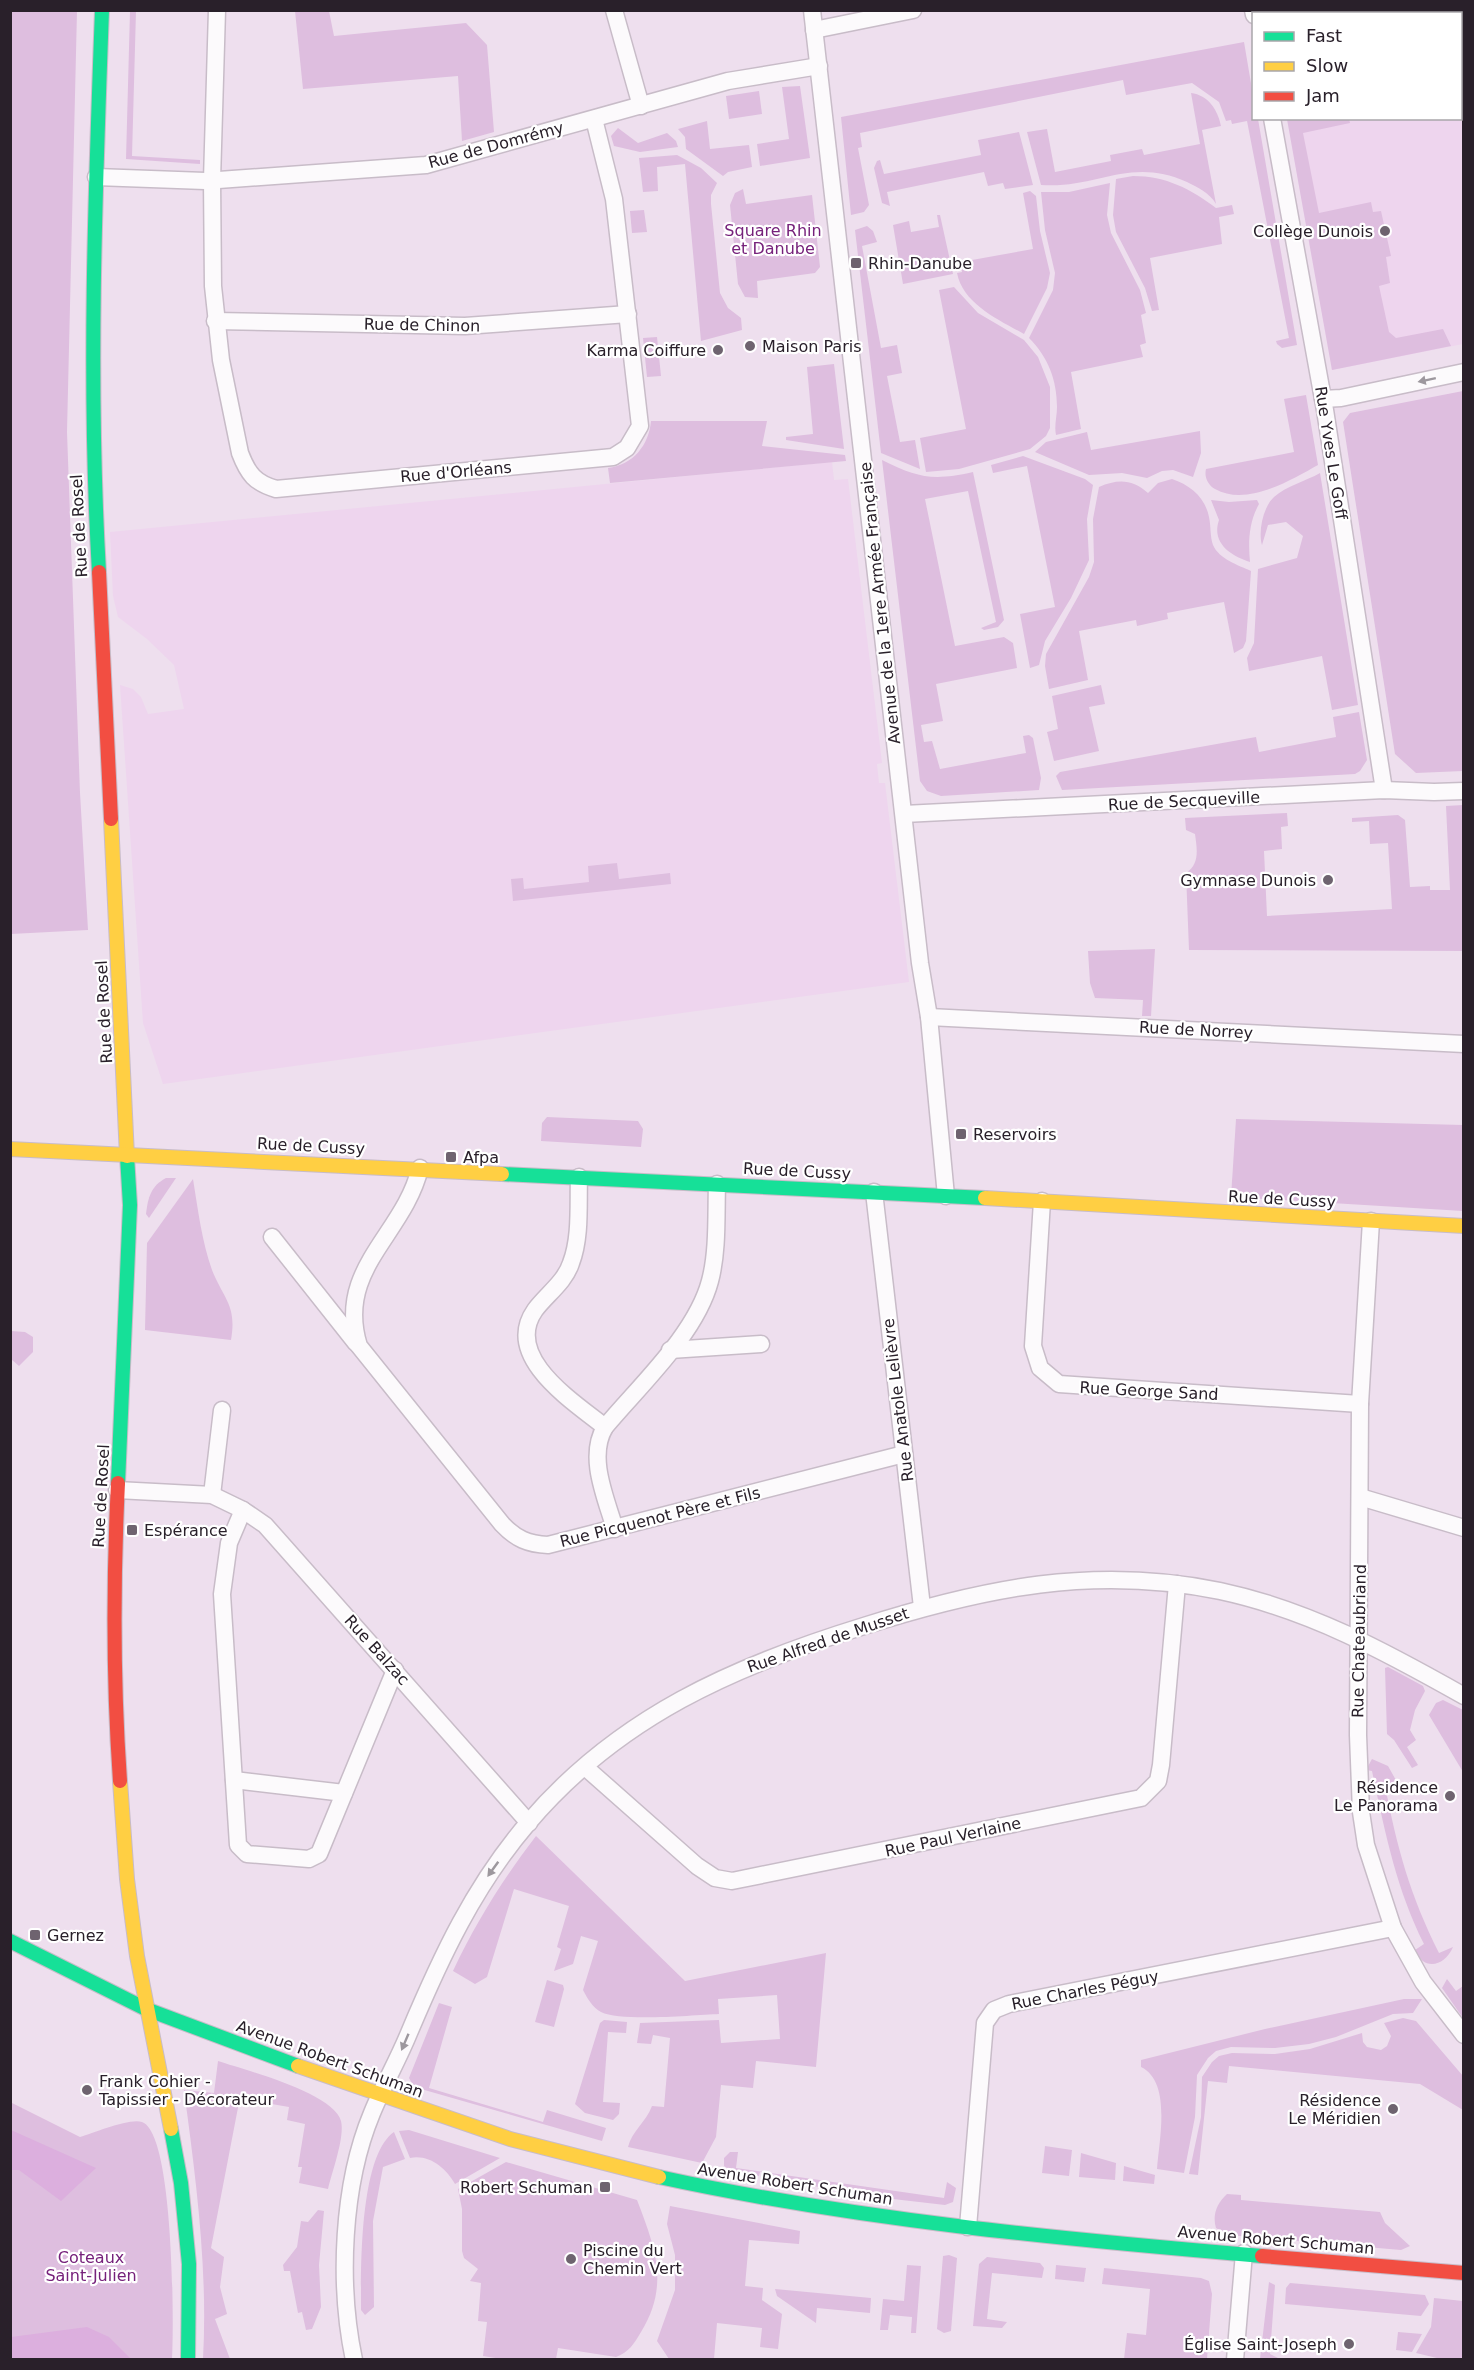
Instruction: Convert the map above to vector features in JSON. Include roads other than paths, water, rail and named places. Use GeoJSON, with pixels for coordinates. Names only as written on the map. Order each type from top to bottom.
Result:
{"type":"FeatureCollection","features":[{"type":"Feature","properties":{"kind":"street","name":"Rue de Rosel"},"geometry":{"type":"LineString","coordinates":[[102,10],[96,177],[92,461],[110,765],[111,856],[130,1205],[113,1610],[116,1721],[127,1879],[146,2010],[164,2088],[181,2182],[189,2264],[188,2360]]}},
{"type":"Feature","properties":{"kind":"street","name":"Rue d'Orléans"},"geometry":{"type":"LineString","coordinates":[[217,10],[212,180],[215,321],[240,453],[252,478],[260,485],[276,489],[613,457],[627,448],[640,426],[614,199],[594,119]]}},
{"type":"Feature","properties":{"kind":"street"},"geometry":{"type":"LineString","coordinates":[[614,10],[641,106]]}},
{"type":"Feature","properties":{"kind":"street","name":"Avenue de la 1ere Armée Française"},"geometry":{"type":"LineString","coordinates":[[812,10],[929,1017],[946,1196]]}},
{"type":"Feature","properties":{"kind":"street"},"geometry":{"type":"LineString","coordinates":[[814,30],[913,10]]}},
{"type":"Feature","properties":{"kind":"street","name":"Rue de Domrémy"},"geometry":{"type":"LineString","coordinates":[[96,177],[212,180],[426,165],[728,81],[819,66]]}},
{"type":"Feature","properties":{"kind":"street","name":"Rue Yves Le Goff"},"geometry":{"type":"LineString","coordinates":[[1272,120],[1323,399],[1384,789]]}},
{"type":"Feature","properties":{"kind":"street","name":"Rue de Chinon"},"geometry":{"type":"LineString","coordinates":[[215,321],[465,326],[628,314]]}},
{"type":"Feature","properties":{"kind":"street"},"geometry":{"type":"LineString","coordinates":[[1323,399],[1352,396],[1464,372]]}},
{"type":"Feature","properties":{"kind":"street","name":"Rue de Secqueville"},"geometry":{"type":"LineString","coordinates":[[904,814],[1384,789],[1464,791]]}},
{"type":"Feature","properties":{"kind":"street","name":"Rue de Norrey"},"geometry":{"type":"LineString","coordinates":[[929,1017],[1464,1044]]}},
{"type":"Feature","properties":{"kind":"street","name":"Rue de Cussy"},"geometry":{"type":"LineString","coordinates":[[10,1149],[128,1153],[874,1192],[1464,1226]]}},
{"type":"Feature","properties":{"kind":"street","name":"Rue Picquenot Père et Fils"},"geometry":{"type":"LineString","coordinates":[[358,1346],[352,1316],[360,1279],[411,1195],[420,1168]]}},
{"type":"Feature","properties":{"kind":"street"},"geometry":{"type":"LineString","coordinates":[[579,1177],[577,1226],[572,1263],[531,1317],[526,1335],[528,1350],[544,1376],[605,1426]]}},
{"type":"Feature","properties":{"kind":"street"},"geometry":{"type":"LineString","coordinates":[[615,1529],[597,1462],[598,1440],[605,1426],[670,1350],[700,1308],[710,1281],[717,1184]]}},
{"type":"Feature","properties":{"kind":"street","name":"Rue Anatole Lelièvre"},"geometry":{"type":"LineString","coordinates":[[874,1192],[922,1607]]}},
{"type":"Feature","properties":{"kind":"street","name":"Rue George Sand"},"geometry":{"type":"LineString","coordinates":[[1042,1201],[1033,1346],[1041,1368],[1053,1380],[1065,1386],[1360,1404]]}},
{"type":"Feature","properties":{"kind":"street","name":"Rue Chateaubriand"},"geometry":{"type":"LineString","coordinates":[[1371,1221],[1360,1404],[1358,1735],[1361,1812],[1366,1845],[1393,1928],[1423,1982],[1464,2035]]}},
{"type":"Feature","properties":{"kind":"street","name":"Rue Picquenot Père et Fils"},"geometry":{"type":"LineString","coordinates":[[272,1237],[502,1524],[519,1539],[531,1544],[548,1545],[615,1529],[904,1454]]}},
{"type":"Feature","properties":{"kind":"street"},"geometry":{"type":"LineString","coordinates":[[670,1350],[760,1344]]}},
{"type":"Feature","properties":{"kind":"street"},"geometry":{"type":"LineString","coordinates":[[212,1495],[222,1410]]}},
{"type":"Feature","properties":{"kind":"street","name":"Rue Balzac"},"geometry":{"type":"LineString","coordinates":[[117,1490],[212,1495],[243,1510],[265,1525],[529,1823]]}},
{"type":"Feature","properties":{"kind":"street"},"geometry":{"type":"LineString","coordinates":[[1360,1497],[1464,1528]]}},
{"type":"Feature","properties":{"kind":"street"},"geometry":{"type":"LineString","coordinates":[[243,1510],[229,1543],[222,1594],[238,1845],[248,1854],[309,1859],[319,1854],[395,1670]]}},
{"type":"Feature","properties":{"kind":"street","name":"Rue Alfred de Musset"},"geometry":{"type":"LineString","coordinates":[[354,2360],[346,2299],[346,2229],[364,2138],[464,1912],[491,1871],[529,1823],[585,1767],[618,1739],[698,1689],[755,1663],[922,1607],[982,1592],[1042,1582],[1137,1579],[1220,1591],[1273,1605],[1359,1639],[1464,1696]]}},
{"type":"Feature","properties":{"kind":"street","name":"Rue Paul Verlaine"},"geometry":{"type":"LineString","coordinates":[[585,1767],[697,1866],[715,1878],[732,1881],[1141,1798],[1158,1781],[1161,1765],[1177,1584]]}},
{"type":"Feature","properties":{"kind":"street"},"geometry":{"type":"LineString","coordinates":[[234,1780],[344,1793]]}},
{"type":"Feature","properties":{"kind":"street","name":"Rue Charles Péguy"},"geometry":{"type":"LineString","coordinates":[[968,2227],[985,2023],[994,2010],[1009,2004],[1393,1928]]}},
{"type":"Feature","properties":{"kind":"street","name":"Avenue Robert Schuman"},"geometry":{"type":"LineString","coordinates":[[10,1941],[146,2010],[381,2096],[510,2139],[660,2178],[824,2206],[1042,2237],[1464,2273]]}},
{"type":"Feature","properties":{"kind":"street"},"geometry":{"type":"LineString","coordinates":[[1235,2360],[1244,2253]]}},
{"type":"Feature","properties":{"kind":"place","name":"Collège Dunois"},"geometry":{"type":"Point","coordinates":[1385,231]}},
{"type":"Feature","properties":{"kind":"place","name":"Rhin-Danube"},"geometry":{"type":"Point","coordinates":[856,263]}},
{"type":"Feature","properties":{"kind":"place","name":"Maison Paris"},"geometry":{"type":"Point","coordinates":[750,346]}},
{"type":"Feature","properties":{"kind":"place","name":"Karma Coiffure"},"geometry":{"type":"Point","coordinates":[718,350]}},
{"type":"Feature","properties":{"kind":"place","name":"Gymnase Dunois"},"geometry":{"type":"Point","coordinates":[1328,880]}},
{"type":"Feature","properties":{"kind":"place","name":"Reservoirs"},"geometry":{"type":"Point","coordinates":[961,1134]}},
{"type":"Feature","properties":{"kind":"place","name":"Afpa"},"geometry":{"type":"Point","coordinates":[451,1157]}},
{"type":"Feature","properties":{"kind":"place","name":"Espérance"},"geometry":{"type":"Point","coordinates":[132,1530]}},
{"type":"Feature","properties":{"kind":"place","name":"Résidence Le Panorama"},"geometry":{"type":"Point","coordinates":[1450,1796]}},
{"type":"Feature","properties":{"kind":"place","name":"Gernez"},"geometry":{"type":"Point","coordinates":[35,1935]}},
{"type":"Feature","properties":{"kind":"place","name":"Frank Cohier - Tapissier - Décorateur"},"geometry":{"type":"Point","coordinates":[87,2090]}},
{"type":"Feature","properties":{"kind":"place","name":"Résidence Le Méridien"},"geometry":{"type":"Point","coordinates":[1393,2109]}},
{"type":"Feature","properties":{"kind":"place","name":"Robert Schuman"},"geometry":{"type":"Point","coordinates":[605,2187]}},
{"type":"Feature","properties":{"kind":"place","name":"Piscine du Chemin Vert"},"geometry":{"type":"Point","coordinates":[571,2259]}},
{"type":"Feature","properties":{"kind":"place","name":"Église Saint-Joseph"},"geometry":{"type":"Point","coordinates":[1349,2344]}},
{"type":"Feature","properties":{"kind":"park label","name":"Square Rhin et Danube"},"geometry":{"type":"Point","coordinates":[773,239]}},
{"type":"Feature","properties":{"kind":"park label","name":"Coteaux Saint-Julien"},"geometry":{"type":"Point","coordinates":[91,2266]}}]}
